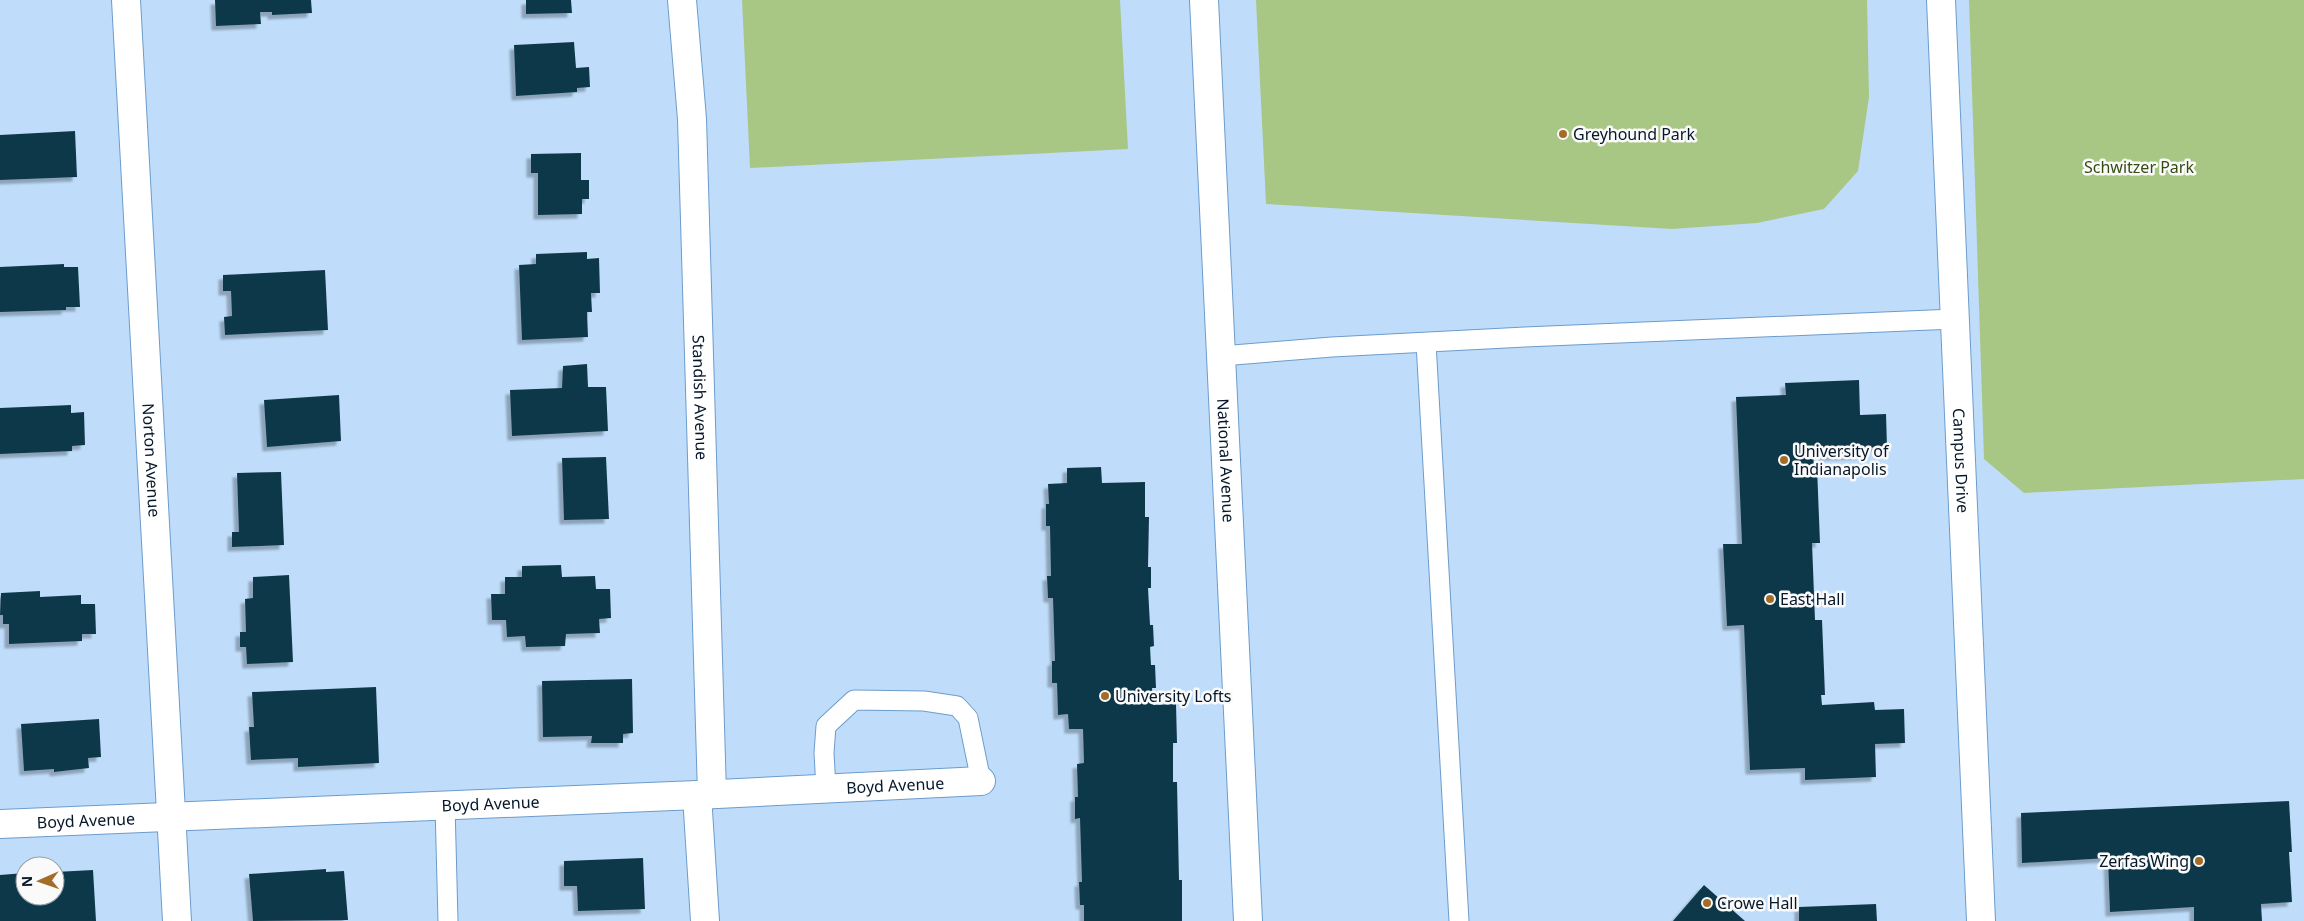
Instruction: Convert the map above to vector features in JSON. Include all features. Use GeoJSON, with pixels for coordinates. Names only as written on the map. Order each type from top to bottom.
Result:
{"type":"FeatureCollection","features":[{"type":"Feature","properties":{"kind":"street","name":"Norton Avenue"},"geometry":{"type":"LineString","coordinates":[[126,0],[173,816],[177,921]]}},
{"type":"Feature","properties":{"kind":"street","name":"Standish Avenue"},"geometry":{"type":"LineString","coordinates":[[682,0],[692,120],[705,921]]}},
{"type":"Feature","properties":{"kind":"street","name":"National Avenue"},"geometry":{"type":"LineString","coordinates":[[1204,0],[1248,921]]}},
{"type":"Feature","properties":{"kind":"street","name":"Campus Drive"},"geometry":{"type":"LineString","coordinates":[[1941,0],[1981,921]]}},
{"type":"Feature","properties":{"kind":"street","name":"Boyd Avenue"},"geometry":{"type":"LineString","coordinates":[[0,824],[704,795],[981,781]]}},
{"type":"Feature","properties":{"kind":"lane"},"geometry":{"type":"LineString","coordinates":[[1221,356],[1426,343],[1954,319]]}},
{"type":"Feature","properties":{"kind":"lane"},"geometry":{"type":"LineString","coordinates":[[1426,343],[1459,921]]}},
{"type":"Feature","properties":{"kind":"lane"},"geometry":{"type":"LineString","coordinates":[[826,788],[824,753],[826,726],[854,700],[924,701],[957,706],[968,718],[981,781]]}},
{"type":"Feature","properties":{"kind":"lane"},"geometry":{"type":"LineString","coordinates":[[445,805],[448,921]]}},
{"type":"Feature","properties":{"kind":"green space"},"geometry":{"type":"Polygon","coordinates":[[[742,0],[1120,0],[1128,149],[750,168],[742,0]]]}},
{"type":"Feature","properties":{"kind":"green space","name":"Greyhound Park"},"geometry":{"type":"Polygon","coordinates":[[[1256,0],[1867,0],[1869,97],[1858,171],[1824,209],[1757,223],[1672,229],[1266,204],[1256,0]]]}},
{"type":"Feature","properties":{"kind":"green space","name":"Schwitzer Park"},"geometry":{"type":"Polygon","coordinates":[[[1969,0],[2304,0],[2304,479],[2024,493],[1984,459],[1969,0]]]}},
{"type":"Feature","properties":{"kind":"building"},"geometry":{"type":"Polygon","coordinates":[[[215,0],[311,0],[312,13],[272,15],[272,12],[260,12],[261,24],[216,26],[215,0]]]}},
{"type":"Feature","properties":{"kind":"building"},"geometry":{"type":"Polygon","coordinates":[[[526,0],[571,0],[572,13],[526,14],[526,0]]]}},
{"type":"Feature","properties":{"kind":"building"},"geometry":{"type":"Polygon","coordinates":[[[574,42],[576,68],[589,67],[590,87],[577,88],[577,92],[516,96],[514,45],[574,42]]]}},
{"type":"Feature","properties":{"kind":"building"},"geometry":{"type":"Polygon","coordinates":[[[75,131],[77,177],[0,180],[0,135],[75,131]]]}},
{"type":"Feature","properties":{"kind":"building"},"geometry":{"type":"Polygon","coordinates":[[[581,153],[581,180],[589,180],[589,199],[582,199],[582,214],[538,215],[538,173],[531,173],[531,154],[581,153]]]}},
{"type":"Feature","properties":{"kind":"building"},"geometry":{"type":"Polygon","coordinates":[[[587,252],[587,259],[599,258],[600,293],[591,293],[592,312],[587,312],[588,337],[522,340],[519,265],[536,264],[536,254],[587,252]]]}},
{"type":"Feature","properties":{"kind":"building"},"geometry":{"type":"Polygon","coordinates":[[[64,264],[64,267],[78,267],[80,307],[66,307],[66,310],[0,312],[0,267],[64,264]]]}},
{"type":"Feature","properties":{"kind":"building"},"geometry":{"type":"Polygon","coordinates":[[[325,270],[328,330],[225,335],[224,317],[232,316],[231,291],[223,291],[223,275],[325,270]]]}},
{"type":"Feature","properties":{"kind":"building"},"geometry":{"type":"Polygon","coordinates":[[[587,364],[588,387],[606,387],[608,431],[512,436],[510,390],[562,388],[563,366],[587,364]]]}},
{"type":"Feature","properties":{"kind":"building","name":"East Hall"},"geometry":{"type":"Polygon","coordinates":[[[1859,380],[1860,415],[1886,414],[1887,447],[1860,448],[1861,455],[1824,456],[1824,452],[1813,453],[1814,467],[1817,467],[1820,543],[1812,543],[1815,620],[1822,620],[1825,695],[1821,695],[1822,705],[1874,702],[1875,710],[1904,709],[1905,743],[1875,744],[1876,777],[1805,780],[1805,768],[1750,770],[1744,625],[1727,626],[1723,544],[1742,544],[1736,397],[1786,395],[1785,383],[1859,380]]]}},
{"type":"Feature","properties":{"kind":"building"},"geometry":{"type":"Polygon","coordinates":[[[339,395],[341,441],[267,447],[264,400],[339,395]]]}},
{"type":"Feature","properties":{"kind":"building"},"geometry":{"type":"Polygon","coordinates":[[[71,405],[71,413],[84,412],[85,445],[72,446],[72,451],[0,454],[0,408],[71,405]]]}},
{"type":"Feature","properties":{"kind":"building"},"geometry":{"type":"Polygon","coordinates":[[[606,457],[609,519],[564,520],[562,458],[606,457]]]}},
{"type":"Feature","properties":{"kind":"building","name":"University Lofts"},"geometry":{"type":"Polygon","coordinates":[[[1101,467],[1102,483],[1145,482],[1145,517],[1149,517],[1148,567],[1151,567],[1151,588],[1148,588],[1150,625],[1153,625],[1154,646],[1150,647],[1151,665],[1155,665],[1156,688],[1152,688],[1153,705],[1176,704],[1177,743],[1173,743],[1173,782],[1177,782],[1179,880],[1182,880],[1182,921],[1084,921],[1084,905],[1080,905],[1079,882],[1082,882],[1080,818],[1075,819],[1075,797],[1078,797],[1077,764],[1084,763],[1083,729],[1069,729],[1068,714],[1058,715],[1057,683],[1052,683],[1052,661],[1055,661],[1053,598],[1048,598],[1047,576],[1051,576],[1050,526],[1046,526],[1046,504],[1049,504],[1048,484],[1067,483],[1067,468],[1101,467]]]}},
{"type":"Feature","properties":{"kind":"building"},"geometry":{"type":"Polygon","coordinates":[[[281,472],[284,545],[232,547],[232,532],[239,532],[237,473],[281,472]]]}},
{"type":"Feature","properties":{"kind":"building"},"geometry":{"type":"Polygon","coordinates":[[[561,565],[562,577],[595,576],[596,589],[610,589],[611,618],[599,619],[600,633],[566,634],[565,646],[526,647],[525,636],[507,637],[506,620],[492,620],[491,594],[505,594],[505,577],[522,577],[522,566],[561,565]]]}},
{"type":"Feature","properties":{"kind":"building"},"geometry":{"type":"Polygon","coordinates":[[[289,575],[293,662],[247,664],[246,647],[240,647],[240,632],[246,632],[245,599],[253,598],[253,577],[289,575]]]}},
{"type":"Feature","properties":{"kind":"building"},"geometry":{"type":"Polygon","coordinates":[[[40,591],[40,597],[81,595],[81,604],[95,604],[96,634],[82,634],[82,641],[9,644],[9,624],[3,624],[3,615],[0,615],[1,593],[40,591]]]}},
{"type":"Feature","properties":{"kind":"building"},"geometry":{"type":"Polygon","coordinates":[[[632,679],[633,733],[623,734],[623,743],[591,743],[592,736],[543,737],[542,681],[632,679]]]}},
{"type":"Feature","properties":{"kind":"building"},"geometry":{"type":"Polygon","coordinates":[[[376,687],[379,763],[298,767],[298,758],[251,760],[249,727],[254,727],[252,692],[376,687]]]}},
{"type":"Feature","properties":{"kind":"building"},"geometry":{"type":"Polygon","coordinates":[[[99,719],[101,757],[88,758],[89,768],[54,772],[54,769],[24,771],[21,724],[99,719]]]}},
{"type":"Feature","properties":{"kind":"building","name":"Zerfas Wing"},"geometry":{"type":"Polygon","coordinates":[[[2289,801],[2292,852],[2289,852],[2292,902],[2261,904],[2262,921],[2194,921],[2194,907],[2110,912],[2108,858],[2022,863],[2021,813],[2289,801]]]}},
{"type":"Feature","properties":{"kind":"building"},"geometry":{"type":"Polygon","coordinates":[[[643,858],[645,909],[578,911],[577,886],[564,886],[564,861],[643,858]]]}},
{"type":"Feature","properties":{"kind":"building"},"geometry":{"type":"Polygon","coordinates":[[[326,869],[326,872],[344,871],[348,920],[253,921],[249,874],[326,869]]]}},
{"type":"Feature","properties":{"kind":"building"},"geometry":{"type":"Polygon","coordinates":[[[93,870],[96,921],[0,921],[0,875],[15,874],[15,906],[65,906],[65,871],[93,870]]]}},
{"type":"Feature","properties":{"kind":"building","name":"Crowe Hall"},"geometry":{"type":"Polygon","coordinates":[[[1704,885],[1745,921],[1673,921],[1704,885]]]}},
{"type":"Feature","properties":{"kind":"building","name":"Crowe Hall"},"geometry":{"type":"Polygon","coordinates":[[[1876,904],[1877,921],[1799,921],[1799,907],[1876,904]]]}},
{"type":"Feature","properties":{"kind":"place","name":"Greyhound Park"},"geometry":{"type":"Point","coordinates":[1563,134]}},
{"type":"Feature","properties":{"kind":"place","name":"University of Indianapolis"},"geometry":{"type":"Point","coordinates":[1784,460]}},
{"type":"Feature","properties":{"kind":"place","name":"East Hall"},"geometry":{"type":"Point","coordinates":[1770,599]}},
{"type":"Feature","properties":{"kind":"place","name":"University Lofts"},"geometry":{"type":"Point","coordinates":[1105,696]}},
{"type":"Feature","properties":{"kind":"place","name":"Zerfas Wing"},"geometry":{"type":"Point","coordinates":[2199,861]}},
{"type":"Feature","properties":{"kind":"place","name":"Crowe Hall"},"geometry":{"type":"Point","coordinates":[1707,903]}}]}
